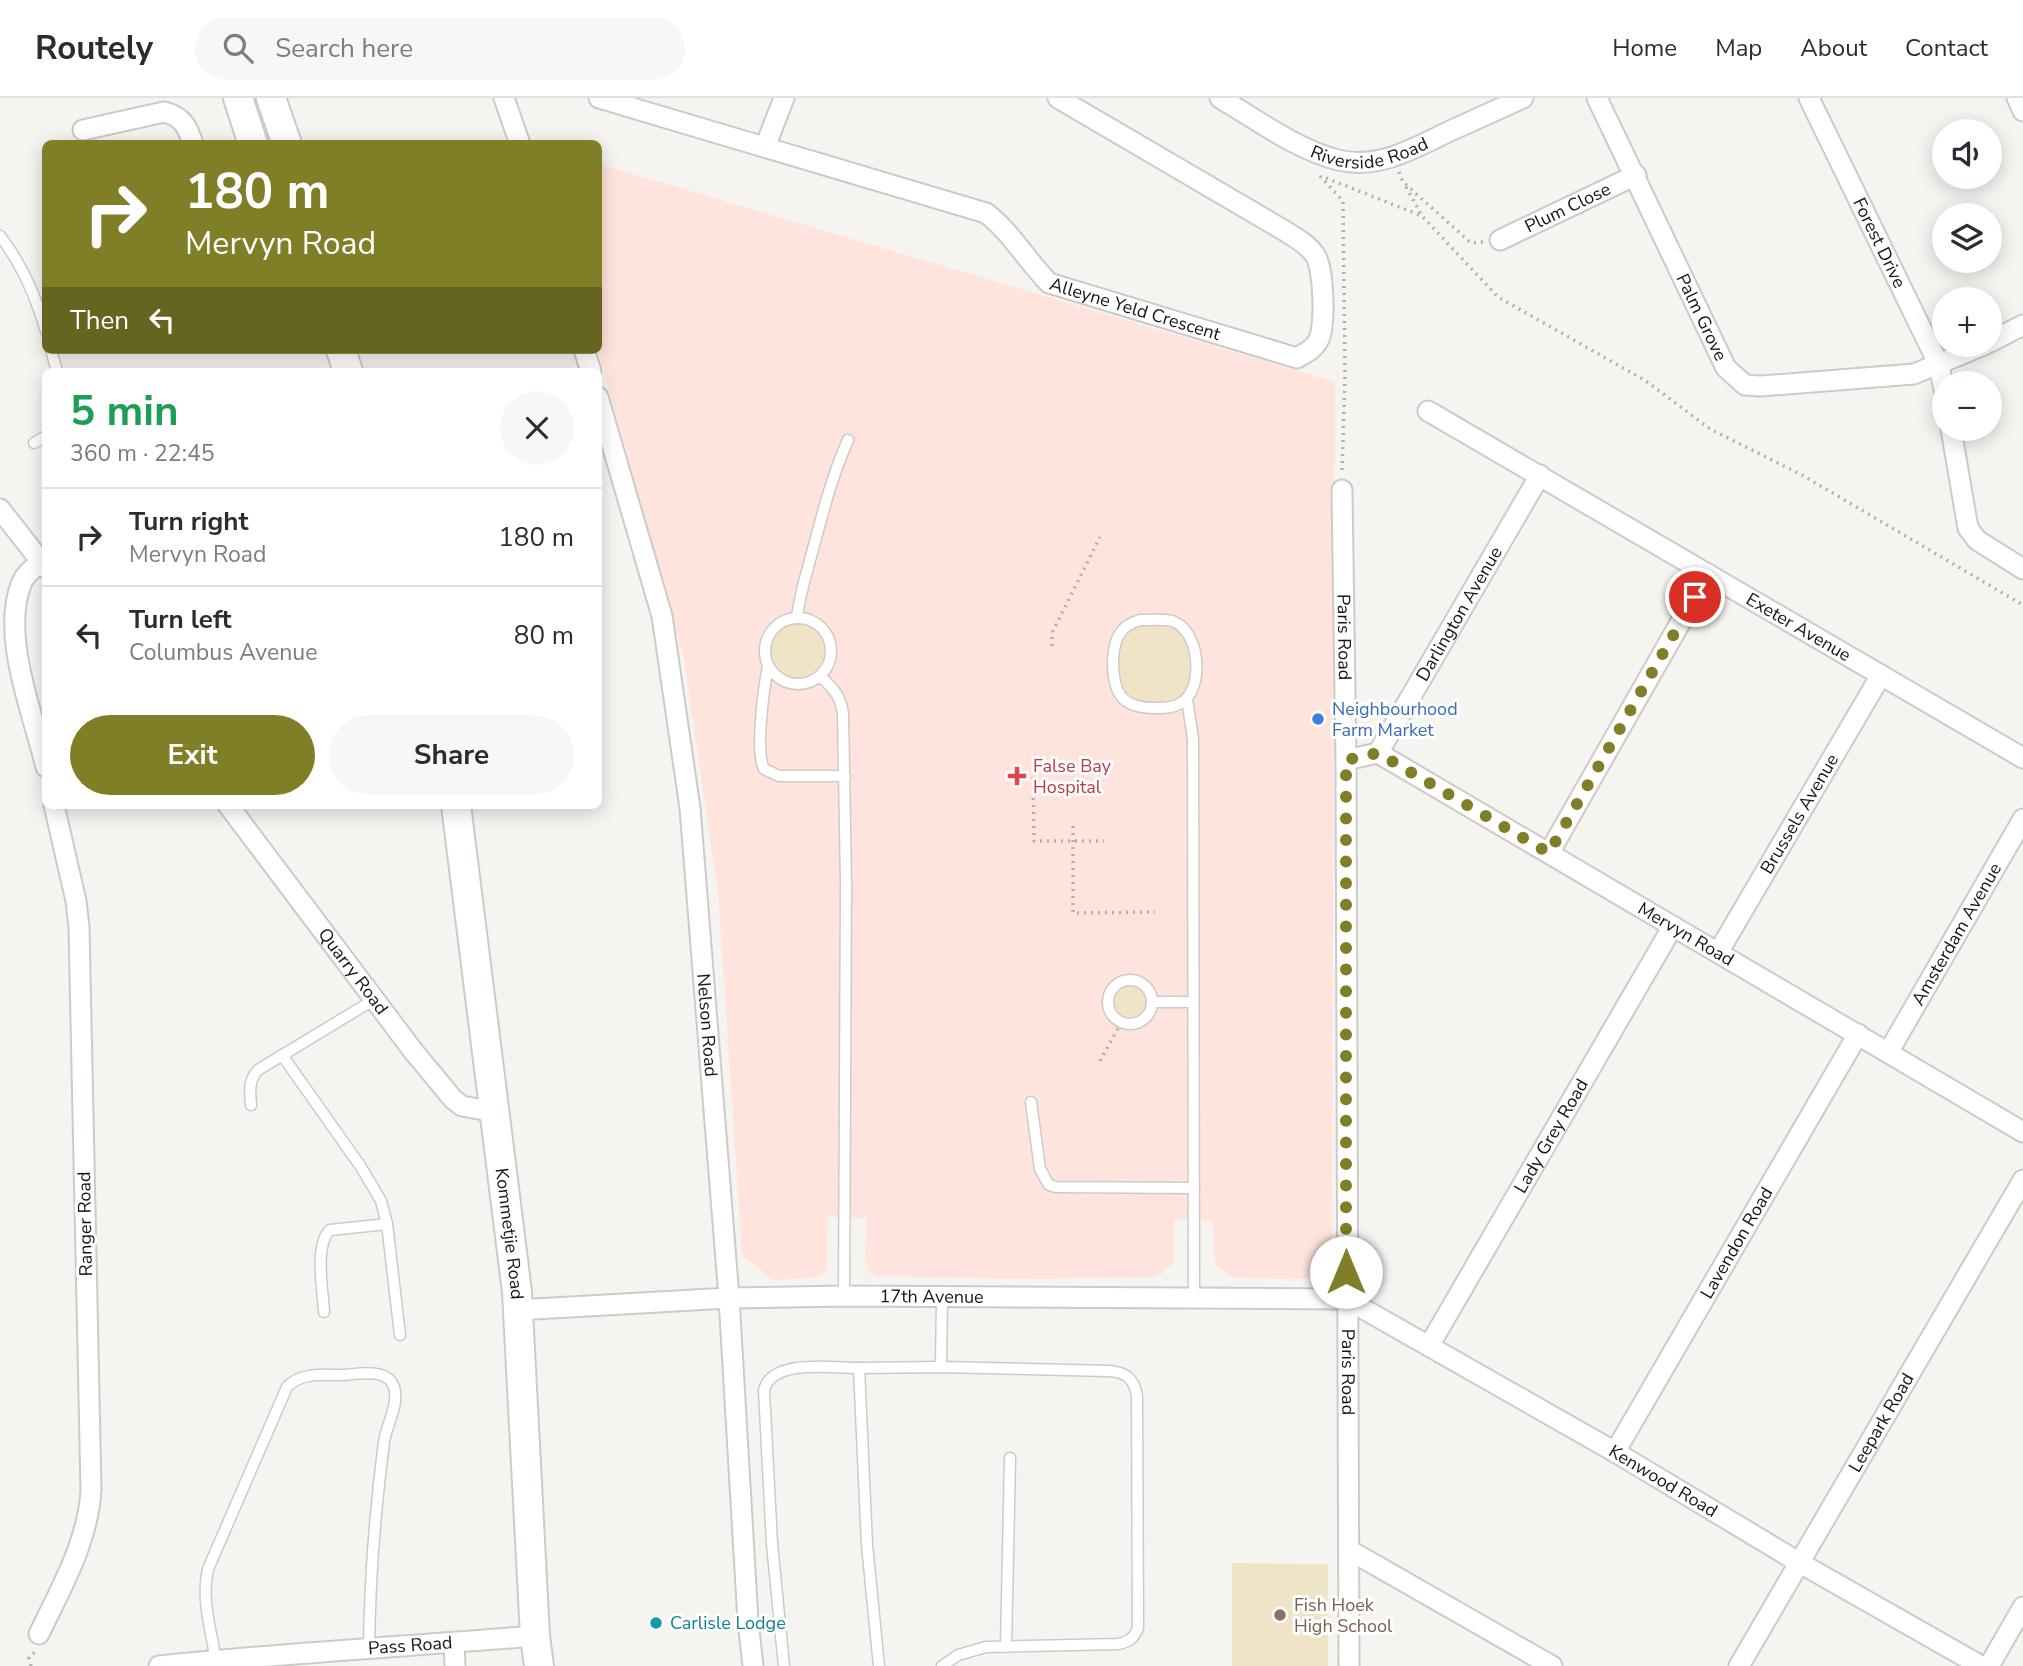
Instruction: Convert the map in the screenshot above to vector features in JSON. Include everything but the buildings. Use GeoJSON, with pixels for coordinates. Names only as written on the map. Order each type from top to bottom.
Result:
{"type":"FeatureCollection","features":[{"type":"Feature","properties":{"kind":"main road"},"geometry":{"type":"LineString","coordinates":[[238,98],[252,140]]}},
{"type":"Feature","properties":{"kind":"main road"},"geometry":{"type":"LineString","coordinates":[[271,98],[286,140]]}},
{"type":"Feature","properties":{"kind":"main road","name":"Kommetjie Road"},"geometry":{"type":"LineString","coordinates":[[457,809],[517,1310],[539,1666]]}},
{"type":"Feature","properties":{"kind":"street"},"geometry":{"type":"LineString","coordinates":[[505,98],[519,140]]}},
{"type":"Feature","properties":{"kind":"street","name":"Alleyne Yeld Crescent"},"geometry":{"type":"LineString","coordinates":[[599,98],[986,213],[998,222],[1049,284],[1297,358],[1312,349],[1320,338],[1323,285],[1321,265],[1315,253],[1285,231],[1058,98]]}},
{"type":"Feature","properties":{"kind":"street"},"geometry":{"type":"LineString","coordinates":[[765,147],[783,98]]}},
{"type":"Feature","properties":{"kind":"street","name":"Riverside Road"},"geometry":{"type":"LineString","coordinates":[[1220,98],[1290,139],[1338,159],[1356,163],[1393,157],[1523,98]]}},
{"type":"Feature","properties":{"kind":"street","name":"Palm Grove"},"geometry":{"type":"LineString","coordinates":[[1597,98],[1726,368],[1745,385],[1914,374],[1958,357]]}},
{"type":"Feature","properties":{"kind":"street","name":"Forest Drive"},"geometry":{"type":"LineString","coordinates":[[1810,98],[1941,371]]}},
{"type":"Feature","properties":{"kind":"street"},"geometry":{"type":"LineString","coordinates":[[2017,98],[2023,111]]}},
{"type":"Feature","properties":{"kind":"street"},"geometry":{"type":"LineString","coordinates":[[83,130],[164,111],[172,113],[185,123],[192,140]]}},
{"type":"Feature","properties":{"kind":"street","name":"Plum Close"},"geometry":{"type":"LineString","coordinates":[[1500,240],[1636,175]]}},
{"type":"Feature","properties":{"kind":"street"},"geometry":{"type":"LineString","coordinates":[[2002,336],[2023,325]]}},
{"type":"Feature","properties":{"kind":"street","name":"Nelson Road"},"geometry":{"type":"LineString","coordinates":[[602,411],[662,616],[690,808],[729,1298],[748,1622],[753,1666]]}},
{"type":"Feature","properties":{"kind":"street","name":"Exeter Avenue"},"geometry":{"type":"LineString","coordinates":[[1428,411],[2023,758]]}},
{"type":"Feature","properties":{"kind":"street"},"geometry":{"type":"LineString","coordinates":[[1953,441],[1968,528],[1977,540],[2023,569]]}},
{"type":"Feature","properties":{"kind":"street","name":"Darlington Avenue"},"geometry":{"type":"LineString","coordinates":[[1378,753],[1540,475]]}},
{"type":"Feature","properties":{"kind":"street","name":"Paris Road"},"geometry":{"type":"LineString","coordinates":[[1342,490],[1346,760],[1349,1666]]}},
{"type":"Feature","properties":{"kind":"street"},"geometry":{"type":"LineString","coordinates":[[0,509],[42,564]]}},
{"type":"Feature","properties":{"kind":"street"},"geometry":{"type":"LineString","coordinates":[[42,566],[23,580],[13,626],[16,653],[42,752]]}},
{"type":"Feature","properties":{"kind":"street"},"geometry":{"type":"LineString","coordinates":[[1549,853],[1709,574]]}},
{"type":"Feature","properties":{"kind":"street","name":"Brussels Avenue"},"geometry":{"type":"LineString","coordinates":[[1719,951],[1881,675]]}},
{"type":"Feature","properties":{"kind":"street"},"geometry":{"type":"LineString","coordinates":[[1346,760],[1378,753]]}},
{"type":"Feature","properties":{"kind":"street","name":"Mervyn Road"},"geometry":{"type":"LineString","coordinates":[[1378,753],[2023,1132]]}},
{"type":"Feature","properties":{"kind":"street","name":"Ranger Road"},"geometry":{"type":"LineString","coordinates":[[39,1634],[82,1539],[90,1513],[91,1489],[79,927],[76,901],[55,809]]}},
{"type":"Feature","properties":{"kind":"street","name":"Quarry Road"},"geometry":{"type":"LineString","coordinates":[[231,809],[414,1052],[453,1099],[462,1106],[495,1112]]}},
{"type":"Feature","properties":{"kind":"street","name":"Amsterdam Avenue"},"geometry":{"type":"LineString","coordinates":[[1889,1051],[2023,818]]}},
{"type":"Feature","properties":{"kind":"street","name":"Lady Grey Road"},"geometry":{"type":"LineString","coordinates":[[1429,1346],[1673,926]]}},
{"type":"Feature","properties":{"kind":"street","name":"Lavendon Road"},"geometry":{"type":"LineString","coordinates":[[1615,1452],[1858,1034]]}},
{"type":"Feature","properties":{"kind":"street","name":"Leepark Road"},"geometry":{"type":"LineString","coordinates":[[1739,1666],[2023,1180]]}},
{"type":"Feature","properties":{"kind":"street","name":"17th Avenue"},"geometry":{"type":"LineString","coordinates":[[517,1310],[729,1298],[844,1296],[1346,1299]]}},
{"type":"Feature","properties":{"kind":"street","name":"Kenwood Road"},"geometry":{"type":"LineString","coordinates":[[1346,1299],[1615,1452],[1800,1563],[1981,1666]]}},
{"type":"Feature","properties":{"kind":"street"},"geometry":{"type":"LineString","coordinates":[[1349,1550],[1552,1666]]}},
{"type":"Feature","properties":{"kind":"street"},"geometry":{"type":"LineString","coordinates":[[1989,1666],[2023,1607]]}},
{"type":"Feature","properties":{"kind":"street","name":"Pass Road"},"geometry":{"type":"LineString","coordinates":[[159,1666],[369,1647],[536,1636]]}},
{"type":"Feature","properties":{"kind":"street"},"geometry":{"type":"LineString","coordinates":[[454,1643],[455,1666]]}},
{"type":"Feature","properties":{"kind":"lane"},"geometry":{"type":"LineString","coordinates":[[0,236],[25,276],[42,318]]}},
{"type":"Feature","properties":{"kind":"lane"},"geometry":{"type":"LineString","coordinates":[[34,443],[42,438]]}},
{"type":"Feature","properties":{"kind":"lane"},"geometry":{"type":"LineString","coordinates":[[797,618],[800,598],[835,472],[848,440]]}},
{"type":"Feature","properties":{"kind":"lane"},"geometry":{"type":"LineString","coordinates":[[768,666],[782,680],[792,684],[812,681],[821,676],[830,658],[828,639],[816,624],[797,618],[786,621],[769,634],[765,644],[768,666],[762,705],[761,759],[764,769],[779,776],[845,776]]}},
{"type":"Feature","properties":{"kind":"lane"},"geometry":{"type":"LineString","coordinates":[[1186,699],[1168,708],[1140,708],[1119,695],[1113,681],[1114,645],[1118,633],[1128,623],[1140,620],[1172,621],[1190,636],[1195,648],[1196,673],[1186,699],[1193,739],[1194,1296]]}},
{"type":"Feature","properties":{"kind":"lane"},"geometry":{"type":"LineString","coordinates":[[821,676],[836,691],[842,705],[845,776],[844,1296]]}},
{"type":"Feature","properties":{"kind":"lane"},"geometry":{"type":"LineString","coordinates":[[1135,980],[1142,983],[1152,995],[1153,1002],[1152,1009],[1143,1021],[1128,1025],[1115,1019],[1108,1006],[1110,992],[1121,982],[1135,980]]}},
{"type":"Feature","properties":{"kind":"lane"},"geometry":{"type":"LineString","coordinates":[[251,1105],[249,1087],[254,1075],[374,999]]}},
{"type":"Feature","properties":{"kind":"lane"},"geometry":{"type":"LineString","coordinates":[[1153,1002],[1192,1002]]}},
{"type":"Feature","properties":{"kind":"lane"},"geometry":{"type":"LineString","coordinates":[[282,1055],[381,1201],[387,1224],[400,1335]]}},
{"type":"Feature","properties":{"kind":"lane"},"geometry":{"type":"LineString","coordinates":[[1031,1101],[1040,1169],[1049,1185],[1194,1188]]}},
{"type":"Feature","properties":{"kind":"lane"},"geometry":{"type":"LineString","coordinates":[[324,1312],[321,1250],[325,1235],[330,1230],[387,1224]]}},
{"type":"Feature","properties":{"kind":"lane"},"geometry":{"type":"LineString","coordinates":[[941,1367],[942,1297]]}},
{"type":"Feature","properties":{"kind":"lane"},"geometry":{"type":"LineString","coordinates":[[784,1666],[772,1544],[764,1390],[769,1379],[784,1370],[806,1367],[1121,1371],[1130,1378],[1136,1390],[1136,1634],[1126,1642],[1118,1644],[971,1650],[942,1666]]}},
{"type":"Feature","properties":{"kind":"lane"},"geometry":{"type":"LineString","coordinates":[[859,1368],[867,1545],[879,1666]]}},
{"type":"Feature","properties":{"kind":"lane"},"geometry":{"type":"LineString","coordinates":[[216,1660],[206,1595],[208,1569],[288,1387],[300,1378],[318,1376],[379,1374],[390,1380],[394,1389],[378,1498],[370,1591],[369,1647]]}},
{"type":"Feature","properties":{"kind":"lane"},"geometry":{"type":"LineString","coordinates":[[1006,1647],[1010,1458]]}},
{"type":"Feature","properties":{"kind":"path"},"geometry":{"type":"LineString","coordinates":[[1393,157],[1422,216],[1498,297],[1646,381],[1710,429],[1802,475],[2023,605]]}},
{"type":"Feature","properties":{"kind":"path"},"geometry":{"type":"LineString","coordinates":[[1342,490],[1345,376],[1343,201],[1320,176],[1422,216]]}},
{"type":"Feature","properties":{"kind":"path"},"geometry":{"type":"LineString","coordinates":[[1403,182],[1471,243],[1500,240]]}},
{"type":"Feature","properties":{"kind":"path"},"geometry":{"type":"LineString","coordinates":[[1052,646],[1052,633],[1100,537]]}},
{"type":"Feature","properties":{"kind":"path"},"geometry":{"type":"LineString","coordinates":[[1034,777],[1034,841],[1104,841]]}},
{"type":"Feature","properties":{"kind":"path"},"geometry":{"type":"LineString","coordinates":[[1073,826],[1073,913],[1155,912]]}},
{"type":"Feature","properties":{"kind":"path"},"geometry":{"type":"LineString","coordinates":[[1100,1061],[1121,1023]]}},
{"type":"Feature","properties":{"kind":"shaded area","name":"False Bay Hospital"},"geometry":{"type":"Polygon","coordinates":[[[602,165],[1335,382],[1332,1253],[1307,1279],[1232,1278],[1215,1264],[1212,1221],[1174,1220],[1174,1263],[1158,1277],[1012,1279],[875,1276],[869,1273],[865,1261],[867,1218],[828,1217],[827,1267],[824,1273],[813,1278],[772,1280],[742,1255],[718,893],[684,660],[599,354],[602,354],[602,165]]]}},
{"type":"Feature","properties":{"kind":"shaded area"},"geometry":{"type":"Polygon","coordinates":[[[798,618],[811,621],[821,628],[828,638],[831,651],[828,664],[821,674],[811,681],[798,684],[785,681],[775,674],[768,664],[765,651],[768,638],[775,628],[785,621],[798,618]]]}},
{"type":"Feature","properties":{"kind":"shaded area"},"geometry":{"type":"Polygon","coordinates":[[[1140,620],[1183,628],[1196,673],[1187,699],[1140,708],[1119,695],[1114,645],[1140,620]]]}},
{"type":"Feature","properties":{"kind":"shaded area"},"geometry":{"type":"Polygon","coordinates":[[[1130,980],[1139,981],[1146,986],[1151,993],[1151,1011],[1146,1018],[1139,1023],[1130,1024],[1121,1023],[1114,1018],[1109,1011],[1108,1002],[1109,993],[1114,986],[1121,981],[1130,980]]]}},
{"type":"Feature","properties":{"kind":"shaded area","name":"Fish Hoek High School"},"geometry":{"type":"Polygon","coordinates":[[[1232,1563],[1328,1564],[1328,1666],[1232,1666],[1232,1563]]]}},
{"type":"Feature","properties":{"kind":"place","name":"Neighbourhood Farm Market"},"geometry":{"type":"Point","coordinates":[1318,719]}},
{"type":"Feature","properties":{"kind":"place","name":"False Bay Hospital"},"geometry":{"type":"Point","coordinates":[1017,776]}},
{"type":"Feature","properties":{"kind":"place","name":"Fish Hoek High School"},"geometry":{"type":"Point","coordinates":[1280,1615]}},
{"type":"Feature","properties":{"kind":"place","name":"Carlisle Lodge"},"geometry":{"type":"Point","coordinates":[656,1623]}},
{"type":"Feature","properties":{"kind":"route"},"geometry":{"type":"LineString","coordinates":[[1346,1272],[1346,760],[1378,753],[1549,853],[1695,597]]}}]}
